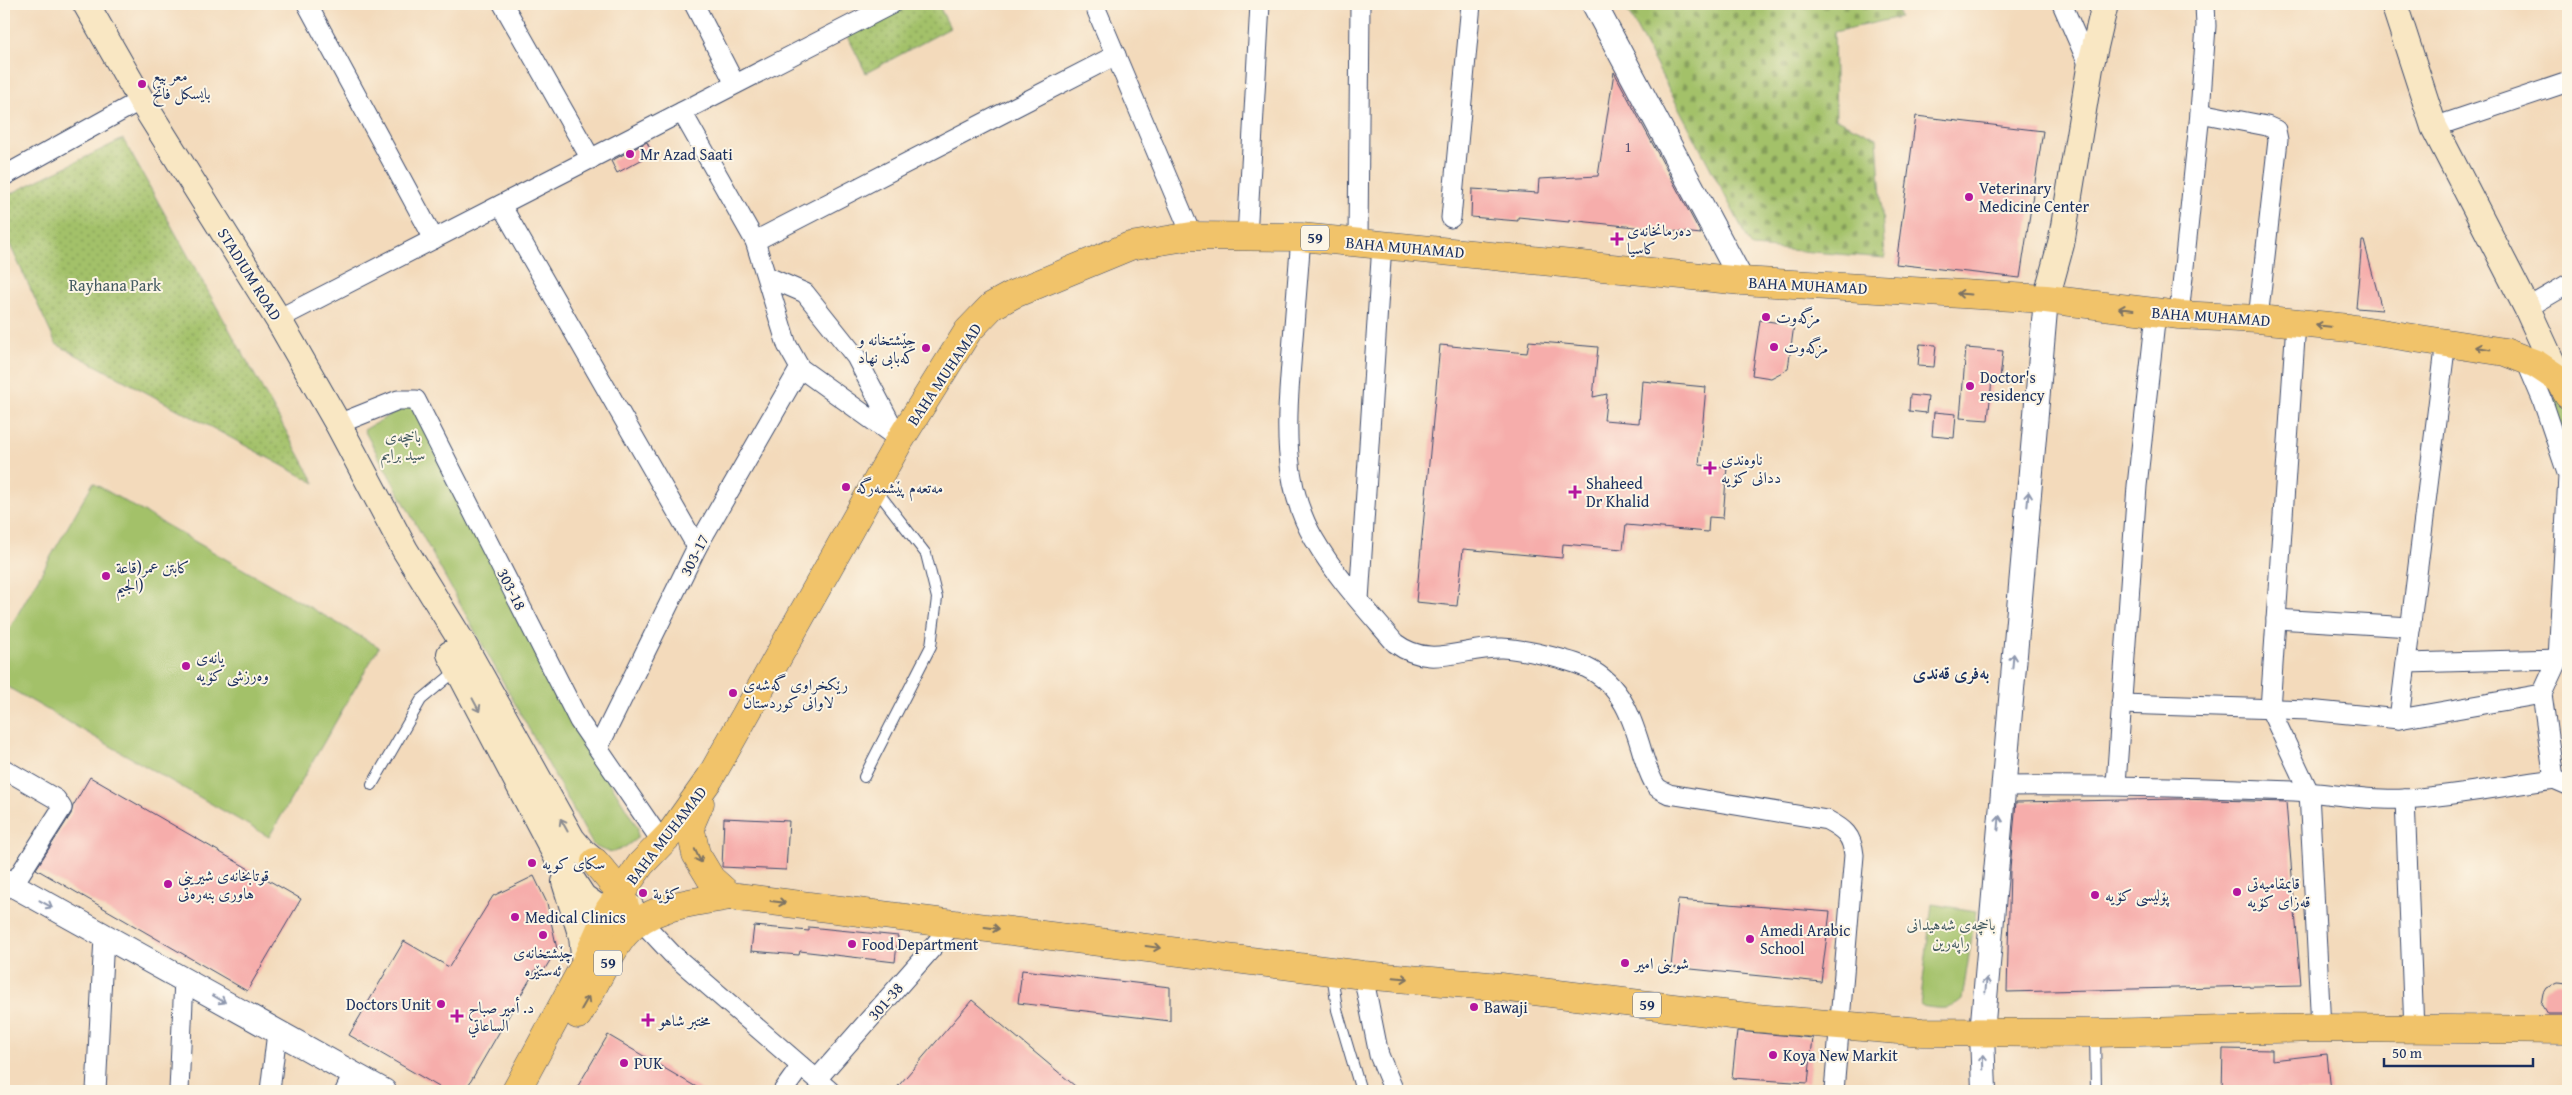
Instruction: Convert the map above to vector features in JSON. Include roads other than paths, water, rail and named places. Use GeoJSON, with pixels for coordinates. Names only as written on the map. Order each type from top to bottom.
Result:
{"type":"FeatureCollection","features":[{"type":"Feature","properties":{"kind":"main road","name":"STADIUM ROAD"},"geometry":{"type":"LineString","coordinates":[[86,4],[141,100],[278,319],[338,424],[405,550]]}},
{"type":"Feature","properties":{"kind":"main road"},"geometry":{"type":"LineString","coordinates":[[2046,299],[2061,244],[2090,68],[2105,4]]}},
{"type":"Feature","properties":{"kind":"main road"},"geometry":{"type":"LineString","coordinates":[[2394,4],[2434,127],[2527,308],[2564,387]]}},
{"type":"Feature","properties":{"kind":"main road","name":"BAHA MUHAMAD"},"geometry":{"type":"LineString","coordinates":[[516,1091],[615,928],[641,864],[662,842],[710,778],[900,440],[968,331],[992,306],[1032,286],[1130,246],[1192,236],[1301,237],[1742,281],[2046,299],[2168,314],[2258,319],[2446,341],[2505,352],[2536,364],[2564,387]]}},
{"type":"Feature","properties":{"kind":"main road"},"geometry":{"type":"LineString","coordinates":[[405,550],[458,670],[557,857],[583,897],[597,906],[615,928]]}},
{"type":"Feature","properties":{"kind":"main road"},"geometry":{"type":"LineString","coordinates":[[405,550],[462,642],[572,839],[583,852],[609,869],[625,871],[641,864]]}},
{"type":"Feature","properties":{"kind":"main road"},"geometry":{"type":"LineString","coordinates":[[710,778],[690,826],[696,854],[711,878],[730,896]]}},
{"type":"Feature","properties":{"kind":"main road"},"geometry":{"type":"LineString","coordinates":[[557,857],[582,937],[615,928]]}},
{"type":"Feature","properties":{"kind":"main road"},"geometry":{"type":"LineString","coordinates":[[596,862],[615,928]]}},
{"type":"Feature","properties":{"kind":"main road","name":"59"},"geometry":{"type":"LineString","coordinates":[[536,1091],[615,928],[680,905],[730,896],[1364,975],[1501,987],[1756,1018],[1922,1032],[2095,1033],[2321,1028],[2568,1030]]}},
{"type":"Feature","properties":{"kind":"street"},"geometry":{"type":"LineString","coordinates":[[307,4],[434,239]]}},
{"type":"Feature","properties":{"kind":"street"},"geometry":{"type":"LineString","coordinates":[[503,4],[590,159]]}},
{"type":"Feature","properties":{"kind":"street"},"geometry":{"type":"LineString","coordinates":[[694,4],[735,84]]}},
{"type":"Feature","properties":{"kind":"street"},"geometry":{"type":"LineString","coordinates":[[1094,4],[1192,236]]}},
{"type":"Feature","properties":{"kind":"street"},"geometry":{"type":"LineString","coordinates":[[1247,237],[1260,4]]}},
{"type":"Feature","properties":{"kind":"street"},"geometry":{"type":"LineString","coordinates":[[1359,600],[1370,243],[1360,4]]}},
{"type":"Feature","properties":{"kind":"street"},"geometry":{"type":"LineString","coordinates":[[1451,218],[1472,4]]}},
{"type":"Feature","properties":{"kind":"street"},"geometry":{"type":"LineString","coordinates":[[1594,4],[1742,281]]}},
{"type":"Feature","properties":{"kind":"street"},"geometry":{"type":"LineString","coordinates":[[2062,4],[2090,68]]}},
{"type":"Feature","properties":{"kind":"street"},"geometry":{"type":"LineString","coordinates":[[2116,784],[2136,486],[2168,314],[2200,113],[2206,26],[2205,4]]}},
{"type":"Feature","properties":{"kind":"street"},"geometry":{"type":"LineString","coordinates":[[278,319],[886,5]]}},
{"type":"Feature","properties":{"kind":"street"},"geometry":{"type":"LineString","coordinates":[[755,241],[1116,55]]}},
{"type":"Feature","properties":{"kind":"street"},"geometry":{"type":"LineString","coordinates":[[2434,127],[2568,82]]}},
{"type":"Feature","properties":{"kind":"street"},"geometry":{"type":"LineString","coordinates":[[4,176],[141,100]]}},
{"type":"Feature","properties":{"kind":"street"},"geometry":{"type":"LineString","coordinates":[[682,112],[755,241],[768,277],[787,345],[800,368],[900,440]]}},
{"type":"Feature","properties":{"kind":"street"},"geometry":{"type":"LineString","coordinates":[[2200,113],[2267,126],[2276,130],[2278,140],[2258,319]]}},
{"type":"Feature","properties":{"kind":"street"},"geometry":{"type":"LineString","coordinates":[[501,205],[697,547]]}},
{"type":"Feature","properties":{"kind":"street"},"geometry":{"type":"LineString","coordinates":[[1301,237],[1286,424],[1288,463],[1297,502],[1313,538],[1334,570],[1395,643],[1418,656],[1444,656],[1475,650],[1502,648],[1530,651],[1585,667],[1604,677],[1619,695],[1633,721],[1646,764],[1656,787],[1669,794],[1827,820],[1844,830],[1852,840],[1854,855],[1834,1091]]}},
{"type":"Feature","properties":{"kind":"street"},"geometry":{"type":"LineString","coordinates":[[768,277],[805,293],[856,357],[900,440]]}},
{"type":"Feature","properties":{"kind":"street"},"geometry":{"type":"LineString","coordinates":[[2527,308],[2568,284]]}},
{"type":"Feature","properties":{"kind":"street"},"geometry":{"type":"LineString","coordinates":[[1984,1091],[1982,1033],[2002,786],[2046,299]]}},
{"type":"Feature","properties":{"kind":"street"},"geometry":{"type":"LineString","coordinates":[[2296,323],[2270,709],[2309,792],[2321,1028]]}},
{"type":"Feature","properties":{"kind":"street"},"geometry":{"type":"LineString","coordinates":[[2399,719],[2446,341]]}},
{"type":"Feature","properties":{"kind":"street"},"geometry":{"type":"LineString","coordinates":[[2002,786],[2116,784],[2309,792],[2345,795],[2362,800],[2405,799],[2561,782],[2542,694],[2563,654],[2568,476],[2542,399],[2525,359]]}},
{"type":"Feature","properties":{"kind":"street","name":"303-17"},"geometry":{"type":"LineString","coordinates":[[598,748],[697,547],[800,368]]}},
{"type":"Feature","properties":{"kind":"street","name":"303-18"},"geometry":{"type":"LineString","coordinates":[[338,424],[398,400],[416,400],[579,721],[662,842]]}},
{"type":"Feature","properties":{"kind":"street"},"geometry":{"type":"LineString","coordinates":[[2276,619],[2411,627]]}},
{"type":"Feature","properties":{"kind":"street"},"geometry":{"type":"LineString","coordinates":[[2406,664],[2563,654]]}},
{"type":"Feature","properties":{"kind":"street"},"geometry":{"type":"LineString","coordinates":[[2122,704],[2308,710],[2399,719],[2542,694]]}},
{"type":"Feature","properties":{"kind":"street"},"geometry":{"type":"LineString","coordinates":[[4,768],[56,799],[62,808],[8,882],[277,1032],[349,1083],[384,1091]]}},
{"type":"Feature","properties":{"kind":"street"},"geometry":{"type":"LineString","coordinates":[[2405,799],[2414,1030]]}},
{"type":"Feature","properties":{"kind":"street","name":"301-38"},"geometry":{"type":"LineString","coordinates":[[824,1085],[954,923]]}},
{"type":"Feature","properties":{"kind":"street"},"geometry":{"type":"LineString","coordinates":[[615,928],[672,954],[824,1085]]}},
{"type":"Feature","properties":{"kind":"street"},"geometry":{"type":"LineString","coordinates":[[96,1091],[104,936]]}},
{"type":"Feature","properties":{"kind":"street"},"geometry":{"type":"LineString","coordinates":[[1364,975],[1379,1055],[1394,1091]]}},
{"type":"Feature","properties":{"kind":"street"},"geometry":{"type":"LineString","coordinates":[[179,1091],[184,979]]}},
{"type":"Feature","properties":{"kind":"street"},"geometry":{"type":"LineString","coordinates":[[270,1091],[277,1032]]}},
{"type":"Feature","properties":{"kind":"street"},"geometry":{"type":"LineString","coordinates":[[783,1091],[802,1066]]}},
{"type":"Feature","properties":{"kind":"lane"},"geometry":{"type":"LineString","coordinates":[[864,776],[931,646],[937,598],[926,554],[874,487]]}},
{"type":"Feature","properties":{"kind":"lane"},"geometry":{"type":"LineString","coordinates":[[372,785],[420,700],[458,670]]}},
{"type":"Feature","properties":{"kind":"lane"},"geometry":{"type":"LineString","coordinates":[[1332,971],[1337,1010],[1361,1091]]}},
{"type":"Feature","properties":{"kind":"lane"},"geometry":{"type":"LineString","coordinates":[[2095,1033],[2096,1091]]}},
{"type":"Feature","properties":{"kind":"place","name":"معر بيع بايسكل فاتح"},"geometry":{"type":"Point","coordinates":[142,84]}},
{"type":"Feature","properties":{"kind":"place","name":"Mr Azad Saati"},"geometry":{"type":"Point","coordinates":[630,154]}},
{"type":"Feature","properties":{"kind":"place","name":"Veterinary Medicine Center"},"geometry":{"type":"Point","coordinates":[1969,197]}},
{"type":"Feature","properties":{"kind":"place","name":"دەرمانخانەی کاسیا"},"geometry":{"type":"Point","coordinates":[1617,239]}},
{"type":"Feature","properties":{"kind":"place","name":"مزگەوت"},"geometry":{"type":"Point","coordinates":[1766,317]}},
{"type":"Feature","properties":{"kind":"place","name":"مزگه‌وت"},"geometry":{"type":"Point","coordinates":[1774,347]}},
{"type":"Feature","properties":{"kind":"place","name":"چێشتخانە و کەبابی نھاد"},"geometry":{"type":"Point","coordinates":[926,348]}},
{"type":"Feature","properties":{"kind":"place","name":"Doctor's residency"},"geometry":{"type":"Point","coordinates":[1970,386]}},
{"type":"Feature","properties":{"kind":"place","name":"ناوەندی ددانی کۆیە"},"geometry":{"type":"Point","coordinates":[1710,468]}},
{"type":"Feature","properties":{"kind":"place","name":"مەتعەم پێشمەرگە"},"geometry":{"type":"Point","coordinates":[846,487]}},
{"type":"Feature","properties":{"kind":"place","name":"Shaheed Dr Khalid"},"geometry":{"type":"Point","coordinates":[1575,492]}},
{"type":"Feature","properties":{"kind":"place","name":"كابتن عمر(قاعة الجيم)"},"geometry":{"type":"Point","coordinates":[106,576]}},
{"type":"Feature","properties":{"kind":"place","name":"یانه‌ی وه‌رزشی كۆیه‌"},"geometry":{"type":"Point","coordinates":[186,666]}},
{"type":"Feature","properties":{"kind":"place","name":"رێكخراوی گه‌شه‌ی لاوانی كوردستان"},"geometry":{"type":"Point","coordinates":[733,693]}},
{"type":"Feature","properties":{"kind":"place","name":"سكاى كويه"},"geometry":{"type":"Point","coordinates":[532,863]}},
{"type":"Feature","properties":{"kind":"place","name":"قوتابخانه‌ی شیرینی هاوری بنه‌ره‌تی"},"geometry":{"type":"Point","coordinates":[168,884]}},
{"type":"Feature","properties":{"kind":"place","name":"قایمقامیه‌تی قه‌زای كۆیه‌"},"geometry":{"type":"Point","coordinates":[2237,892]}},
{"type":"Feature","properties":{"kind":"place","name":"كؤية"},"geometry":{"type":"Point","coordinates":[643,893]}},
{"type":"Feature","properties":{"kind":"place","name":"پۆلیسی كۆیه‌"},"geometry":{"type":"Point","coordinates":[2095,895]}},
{"type":"Feature","properties":{"kind":"place","name":"Medical Clinics"},"geometry":{"type":"Point","coordinates":[515,917]}},
{"type":"Feature","properties":{"kind":"place","name":"چێشتخانەی ئەستێرە"},"geometry":{"type":"Point","coordinates":[543,935]}},
{"type":"Feature","properties":{"kind":"place","name":"Amedi Arabic School"},"geometry":{"type":"Point","coordinates":[1750,939]}},
{"type":"Feature","properties":{"kind":"place","name":"Food Department"},"geometry":{"type":"Point","coordinates":[852,944]}},
{"type":"Feature","properties":{"kind":"place","name":"شوينى امير"},"geometry":{"type":"Point","coordinates":[1625,963]}},
{"type":"Feature","properties":{"kind":"place","name":"Doctors Unit"},"geometry":{"type":"Point","coordinates":[441,1004]}},
{"type":"Feature","properties":{"kind":"place","name":"Bawaji"},"geometry":{"type":"Point","coordinates":[1474,1007]}},
{"type":"Feature","properties":{"kind":"place","name":"د. أمير صباح الساعاتي"},"geometry":{"type":"Point","coordinates":[457,1016]}},
{"type":"Feature","properties":{"kind":"place","name":"مختبر شاهو"},"geometry":{"type":"Point","coordinates":[648,1020]}},
{"type":"Feature","properties":{"kind":"place","name":"Koya New Markit"},"geometry":{"type":"Point","coordinates":[1773,1055]}},
{"type":"Feature","properties":{"kind":"place","name":"PUK"},"geometry":{"type":"Point","coordinates":[624,1063]}},
{"type":"Feature","properties":{"kind":"district","name":"بەفری قەندی"},"geometry":{"type":"Point","coordinates":[1951,673]}},
{"type":"Feature","properties":{"kind":"park label","name":"Rayhana Park"},"geometry":{"type":"Point","coordinates":[115,285]}},
{"type":"Feature","properties":{"kind":"park label","name":"باخچه‌ی سید برایم"},"geometry":{"type":"Point","coordinates":[403,445]}},
{"type":"Feature","properties":{"kind":"park label","name":"باخچه‌ی شه‌هیدانی راپه‌رین"},"geometry":{"type":"Point","coordinates":[1951,933]}}]}
